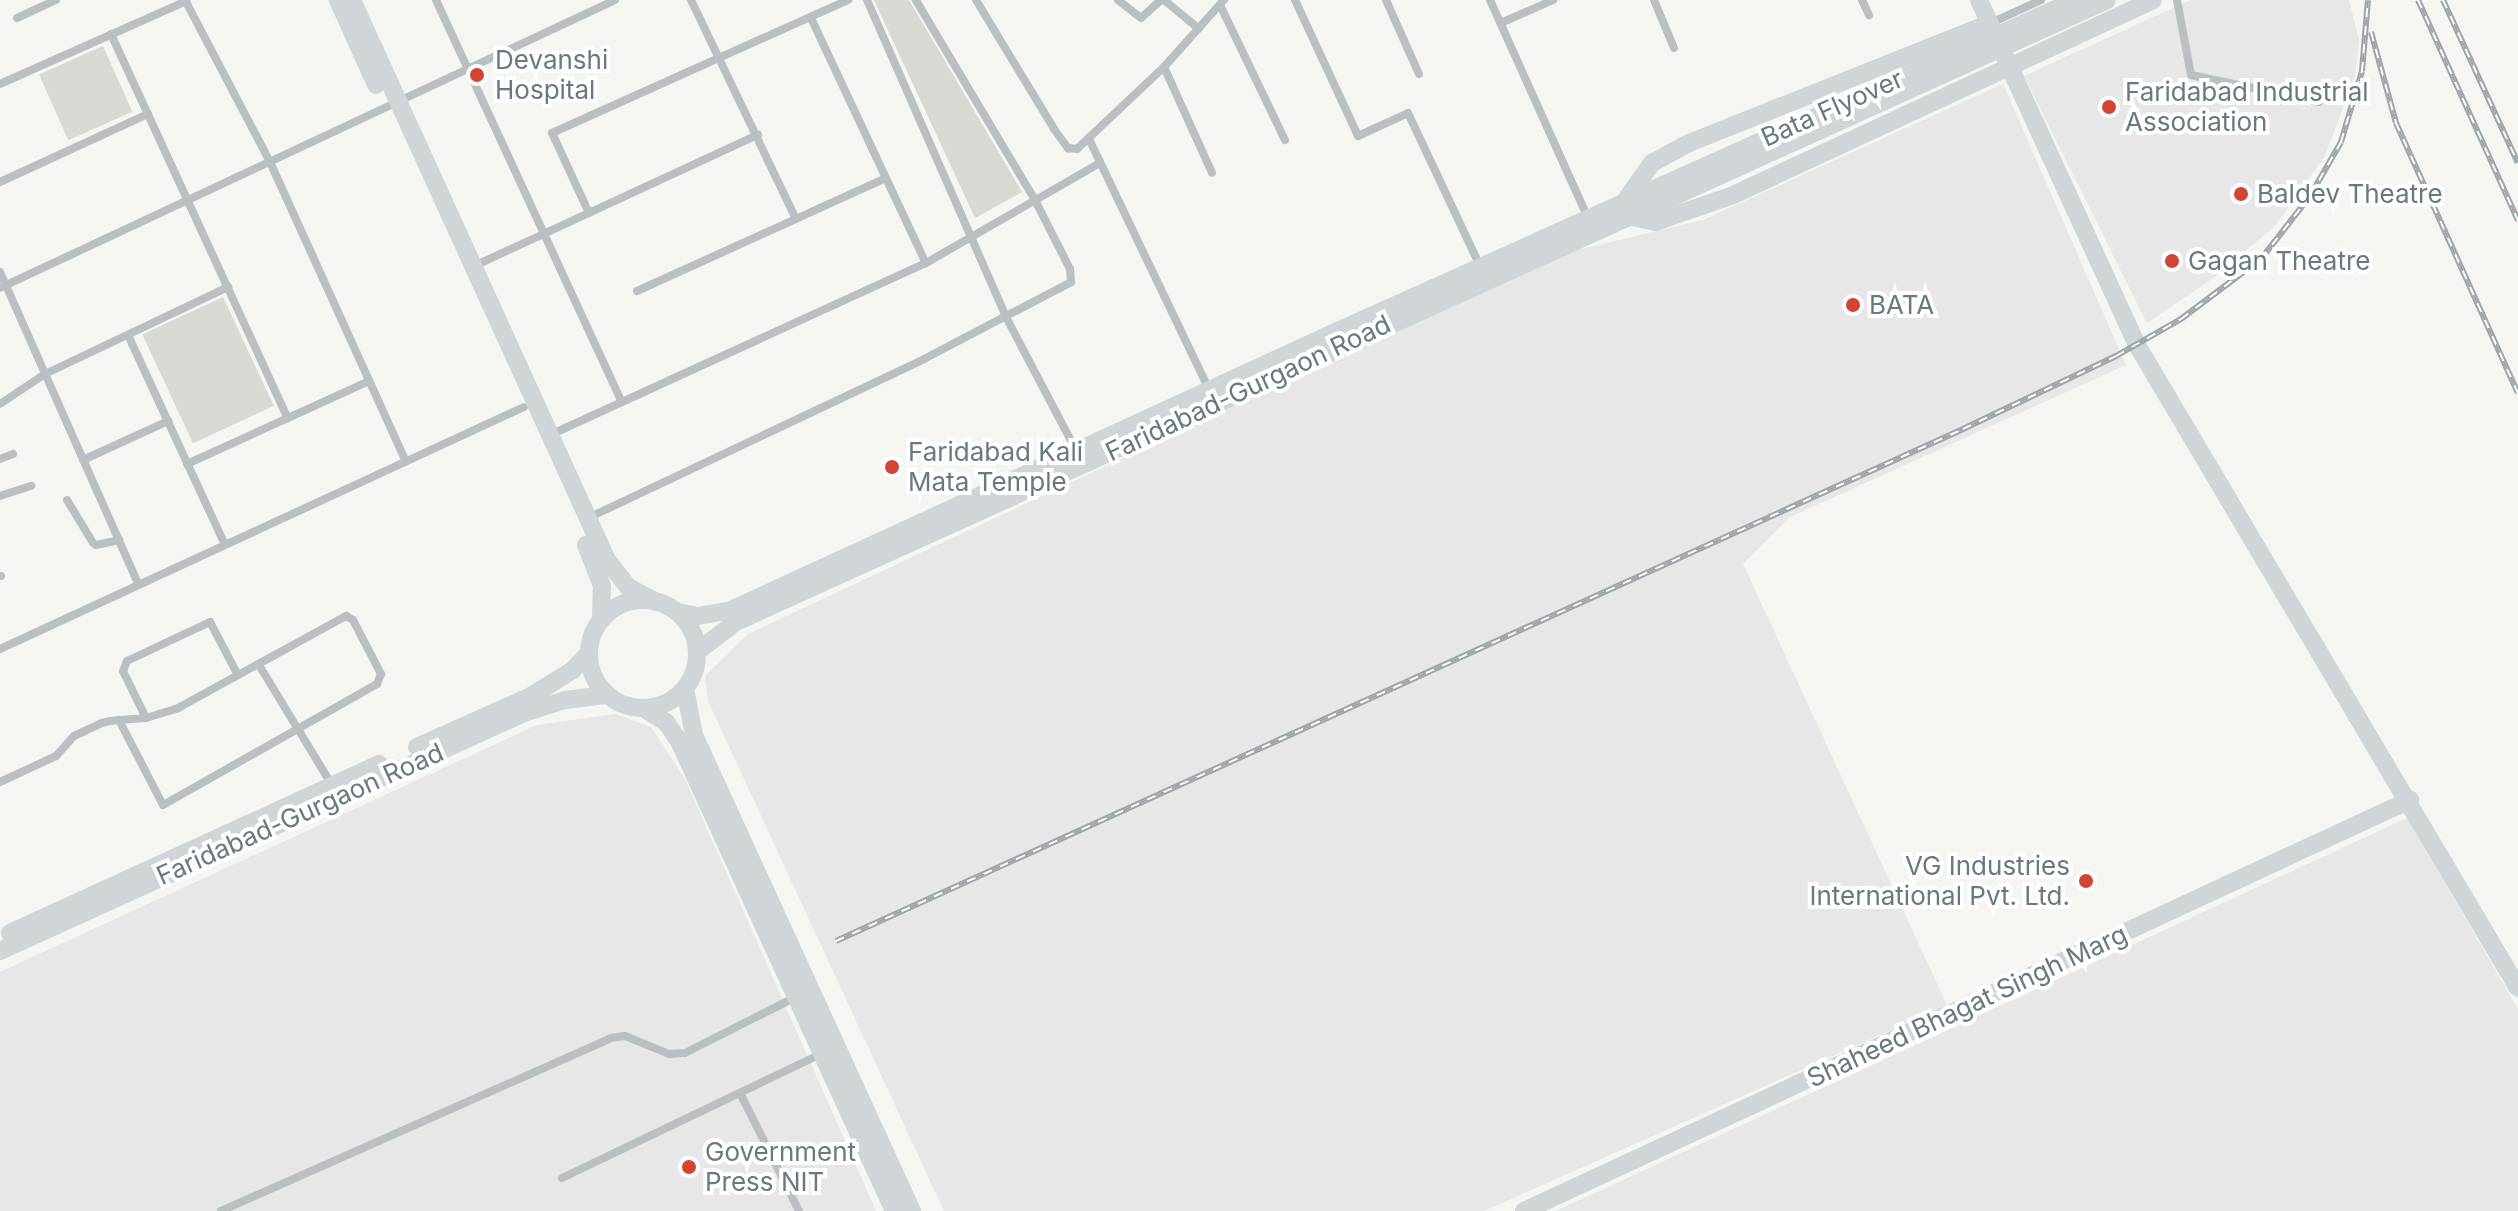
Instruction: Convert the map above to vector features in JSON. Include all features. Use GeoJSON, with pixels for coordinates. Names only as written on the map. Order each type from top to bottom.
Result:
{"type":"FeatureCollection","features":[{"type":"Feature","properties":{"kind":"street"},"geometry":{"type":"LineString","coordinates":[[17,18],[56,0]]}},
{"type":"Feature","properties":{"kind":"street"},"geometry":{"type":"LineString","coordinates":[[0,84],[186,0],[270,162],[406,462]]}},
{"type":"Feature","properties":{"kind":"street"},"geometry":{"type":"LineString","coordinates":[[338,0],[473,266],[618,577],[677,612],[692,629],[698,651],[685,689],[694,735],[912,1211]]}},
{"type":"Feature","properties":{"kind":"street"},"geometry":{"type":"LineString","coordinates":[[352,0],[392,104],[595,564],[602,586],[601,619],[589,653],[594,680],[606,695],[626,707],[645,709],[668,703],[685,689]]}},
{"type":"Feature","properties":{"kind":"street"},"geometry":{"type":"LineString","coordinates":[[436,0],[622,402]]}},
{"type":"Feature","properties":{"kind":"street"},"geometry":{"type":"LineString","coordinates":[[3,287],[615,0]]}},
{"type":"Feature","properties":{"kind":"street"},"geometry":{"type":"LineString","coordinates":[[691,0],[796,219]]}},
{"type":"Feature","properties":{"kind":"street"},"geometry":{"type":"LineString","coordinates":[[589,213],[552,133],[848,0]]}},
{"type":"Feature","properties":{"kind":"street"},"geometry":{"type":"LineString","coordinates":[[867,0],[973,235],[1006,317],[1077,452]]}},
{"type":"Feature","properties":{"kind":"street"},"geometry":{"type":"LineString","coordinates":[[588,518],[1006,317],[1071,282],[1070,269],[1035,200],[916,0]]}},
{"type":"Feature","properties":{"kind":"street"},"geometry":{"type":"LineString","coordinates":[[976,0],[1068,148],[1089,139],[1164,67],[1222,2],[1285,140]]}},
{"type":"Feature","properties":{"kind":"street"},"geometry":{"type":"LineString","coordinates":[[1118,0],[1141,18],[1163,0],[1199,29]]}},
{"type":"Feature","properties":{"kind":"street"},"geometry":{"type":"LineString","coordinates":[[1295,0],[1358,136],[1408,113],[1480,266]]}},
{"type":"Feature","properties":{"kind":"street"},"geometry":{"type":"LineString","coordinates":[[1386,0],[1419,74]]}},
{"type":"Feature","properties":{"kind":"street"},"geometry":{"type":"LineString","coordinates":[[1490,0],[1503,22],[1592,225]]}},
{"type":"Feature","properties":{"kind":"street"},"geometry":{"type":"LineString","coordinates":[[1503,22],[1553,0]]}},
{"type":"Feature","properties":{"kind":"street"},"geometry":{"type":"LineString","coordinates":[[1654,0],[1674,48]]}},
{"type":"Feature","properties":{"kind":"street"},"geometry":{"type":"LineString","coordinates":[[1862,0],[1869,15]]}},
{"type":"Feature","properties":{"kind":"street"},"geometry":{"type":"LineString","coordinates":[[1970,0],[1986,25],[2137,345],[2410,800],[2518,988]]}},
{"type":"Feature","properties":{"kind":"street"},"geometry":{"type":"LineString","coordinates":[[1979,0],[1986,25]]}},
{"type":"Feature","properties":{"kind":"street"},"geometry":{"type":"LineString","coordinates":[[2041,0],[1986,25],[1689,143],[1652,163],[1628,209],[1655,222],[1695,211],[2153,0]]}},
{"type":"Feature","properties":{"kind":"street","name":"Bata Flyover"},"geometry":{"type":"LineString","coordinates":[[1592,225],[2076,0]]}},
{"type":"Feature","properties":{"kind":"street","name":"Bata Flyover"},"geometry":{"type":"LineString","coordinates":[[1707,172],[2107,0]]}},
{"type":"Feature","properties":{"kind":"street"},"geometry":{"type":"LineString","coordinates":[[2177,0],[2186,65],[2194,77],[2319,102]]}},
{"type":"Feature","properties":{"kind":"street"},"geometry":{"type":"LineString","coordinates":[[811,18],[926,263]]}},
{"type":"Feature","properties":{"kind":"street"},"geometry":{"type":"LineString","coordinates":[[111,34],[288,418]]}},
{"type":"Feature","properties":{"kind":"street"},"geometry":{"type":"LineString","coordinates":[[1164,67],[1212,173]]}},
{"type":"Feature","properties":{"kind":"street"},"geometry":{"type":"LineString","coordinates":[[0,182],[148,114]]}},
{"type":"Feature","properties":{"kind":"street"},"geometry":{"type":"LineString","coordinates":[[473,266],[758,135]]}},
{"type":"Feature","properties":{"kind":"street"},"geometry":{"type":"LineString","coordinates":[[1089,139],[1212,396]]}},
{"type":"Feature","properties":{"kind":"street"},"geometry":{"type":"LineString","coordinates":[[550,435],[926,263],[1100,163]]}},
{"type":"Feature","properties":{"kind":"street"},"geometry":{"type":"LineString","coordinates":[[637,291],[886,178]]}},
{"type":"Feature","properties":{"kind":"street","name":"Faridabad-Gurgaon Road"},"geometry":{"type":"LineString","coordinates":[[698,651],[736,622],[1480,266],[1592,225]]}},
{"type":"Feature","properties":{"kind":"street","name":"Faridabad-Gurgaon Road"},"geometry":{"type":"LineString","coordinates":[[677,612],[698,616],[731,610],[1077,452],[1212,396],[1592,225]]}},
{"type":"Feature","properties":{"kind":"street"},"geometry":{"type":"LineString","coordinates":[[0,272],[3,287],[139,585]]}},
{"type":"Feature","properties":{"kind":"street"},"geometry":{"type":"LineString","coordinates":[[0,404],[45,374],[228,287]]}},
{"type":"Feature","properties":{"kind":"street"},"geometry":{"type":"LineString","coordinates":[[128,335],[225,545]]}},
{"type":"Feature","properties":{"kind":"street"},"geometry":{"type":"LineString","coordinates":[[187,464],[369,381]]}},
{"type":"Feature","properties":{"kind":"street"},"geometry":{"type":"LineString","coordinates":[[0,649],[524,407]]}},
{"type":"Feature","properties":{"kind":"street"},"geometry":{"type":"LineString","coordinates":[[83,460],[168,421]]}},
{"type":"Feature","properties":{"kind":"street"},"geometry":{"type":"LineString","coordinates":[[0,459],[13,454]]}},
{"type":"Feature","properties":{"kind":"street"},"geometry":{"type":"LineString","coordinates":[[0,496],[31,486]]}},
{"type":"Feature","properties":{"kind":"street"},"geometry":{"type":"LineString","coordinates":[[67,500],[94,544],[119,540]]}},
{"type":"Feature","properties":{"kind":"street"},"geometry":{"type":"LineString","coordinates":[[601,619],[617,606],[656,602]]}},
{"type":"Feature","properties":{"kind":"street"},"geometry":{"type":"LineString","coordinates":[[0,782],[56,756],[81,732],[119,720],[146,718],[178,708],[341,618],[353,620],[382,679],[163,805],[119,720]]}},
{"type":"Feature","properties":{"kind":"street"},"geometry":{"type":"LineString","coordinates":[[146,718],[123,671],[127,661],[210,622],[238,675]]}},
{"type":"Feature","properties":{"kind":"street","name":"Faridabad-Gurgaon Road"},"geometry":{"type":"LineString","coordinates":[[0,937],[531,696],[573,670],[589,653]]}},
{"type":"Feature","properties":{"kind":"street"},"geometry":{"type":"LineString","coordinates":[[259,665],[332,785]]}},
{"type":"Feature","properties":{"kind":"street","name":"Faridabad-Gurgaon Road"},"geometry":{"type":"LineString","coordinates":[[0,951],[524,713],[565,700],[606,695]]}},
{"type":"Feature","properties":{"kind":"street"},"geometry":{"type":"LineString","coordinates":[[645,709],[666,722],[679,741],[894,1211]]}},
{"type":"Feature","properties":{"kind":"street","name":"Shaheed Bhagat Singh Marg"},"geometry":{"type":"LineString","coordinates":[[1524,1211],[2410,800]]}},
{"type":"Feature","properties":{"kind":"street"},"geometry":{"type":"LineString","coordinates":[[221,1211],[611,1038],[625,1036],[669,1054],[685,1053],[796,997]]}},
{"type":"Feature","properties":{"kind":"street"},"geometry":{"type":"LineString","coordinates":[[562,1178],[822,1053]]}},
{"type":"Feature","properties":{"kind":"street"},"geometry":{"type":"LineString","coordinates":[[740,1093],[799,1211]]}},
{"type":"Feature","properties":{"kind":"shaded area"},"geometry":{"type":"Polygon","coordinates":[[[874,0],[909,0],[1022,192],[975,218],[874,0]]]}},
{"type":"Feature","properties":{"kind":"shaded area"},"geometry":{"type":"Polygon","coordinates":[[[2191,0],[2349,0],[2359,40],[2355,76],[2325,156],[2275,226],[2212,279],[2147,323],[2024,76],[2191,0]]]}},
{"type":"Feature","properties":{"kind":"shaded area"},"geometry":{"type":"Polygon","coordinates":[[[103,46],[132,112],[68,140],[39,74],[103,46]]]}},
{"type":"Feature","properties":{"kind":"shaded area"},"geometry":{"type":"Polygon","coordinates":[[[2003,84],[2126,365],[1790,517],[1743,564],[1947,1005],[1484,1211],[944,1211],[708,701],[705,676],[748,634],[1556,255],[1703,220],[2003,84]]]}},
{"type":"Feature","properties":{"kind":"shaded area"},"geometry":{"type":"Polygon","coordinates":[[[223,297],[274,406],[193,443],[142,335],[223,297]]]}},
{"type":"Feature","properties":{"kind":"shaded area"},"geometry":{"type":"Polygon","coordinates":[[[615,714],[651,727],[685,779],[876,1211],[0,1211],[0,972],[537,725],[615,714]]]}},
{"type":"Feature","properties":{"kind":"shaded area"},"geometry":{"type":"Polygon","coordinates":[[[2407,818],[2518,1009],[2518,1211],[1556,1211],[2407,818]]]}},
{"type":"Feature","properties":{"kind":"railway"},"geometry":{"type":"LineString","coordinates":[[836,941],[1963,429],[2116,356],[2181,319],[2261,259],[2310,196],[2341,142],[2362,71],[2368,0]]}},
{"type":"Feature","properties":{"kind":"railway"},"geometry":{"type":"LineString","coordinates":[[2418,0],[2518,220]]}},
{"type":"Feature","properties":{"kind":"railway"},"geometry":{"type":"LineString","coordinates":[[2443,0],[2518,163]]}},
{"type":"Feature","properties":{"kind":"railway"},"geometry":{"type":"LineString","coordinates":[[2371,32],[2396,123],[2518,393]]}},
{"type":"Feature","properties":{"kind":"place","name":"Devanshi Hospital"},"geometry":{"type":"Point","coordinates":[477,75]}},
{"type":"Feature","properties":{"kind":"place","name":"Faridabad Industrial Association"},"geometry":{"type":"Point","coordinates":[2109,107]}},
{"type":"Feature","properties":{"kind":"place","name":"Baldev Theatre"},"geometry":{"type":"Point","coordinates":[2241,194]}},
{"type":"Feature","properties":{"kind":"place","name":"Gagan Theatre"},"geometry":{"type":"Point","coordinates":[2172,261]}},
{"type":"Feature","properties":{"kind":"place","name":"BATA"},"geometry":{"type":"Point","coordinates":[1853,305]}},
{"type":"Feature","properties":{"kind":"place","name":"Faridabad Kali Mata Temple"},"geometry":{"type":"Point","coordinates":[892,467]}},
{"type":"Feature","properties":{"kind":"place","name":"VG Industries International Pvt. Ltd."},"geometry":{"type":"Point","coordinates":[2086,881]}},
{"type":"Feature","properties":{"kind":"place","name":"Government Press NIT"},"geometry":{"type":"Point","coordinates":[689,1167]}}]}
